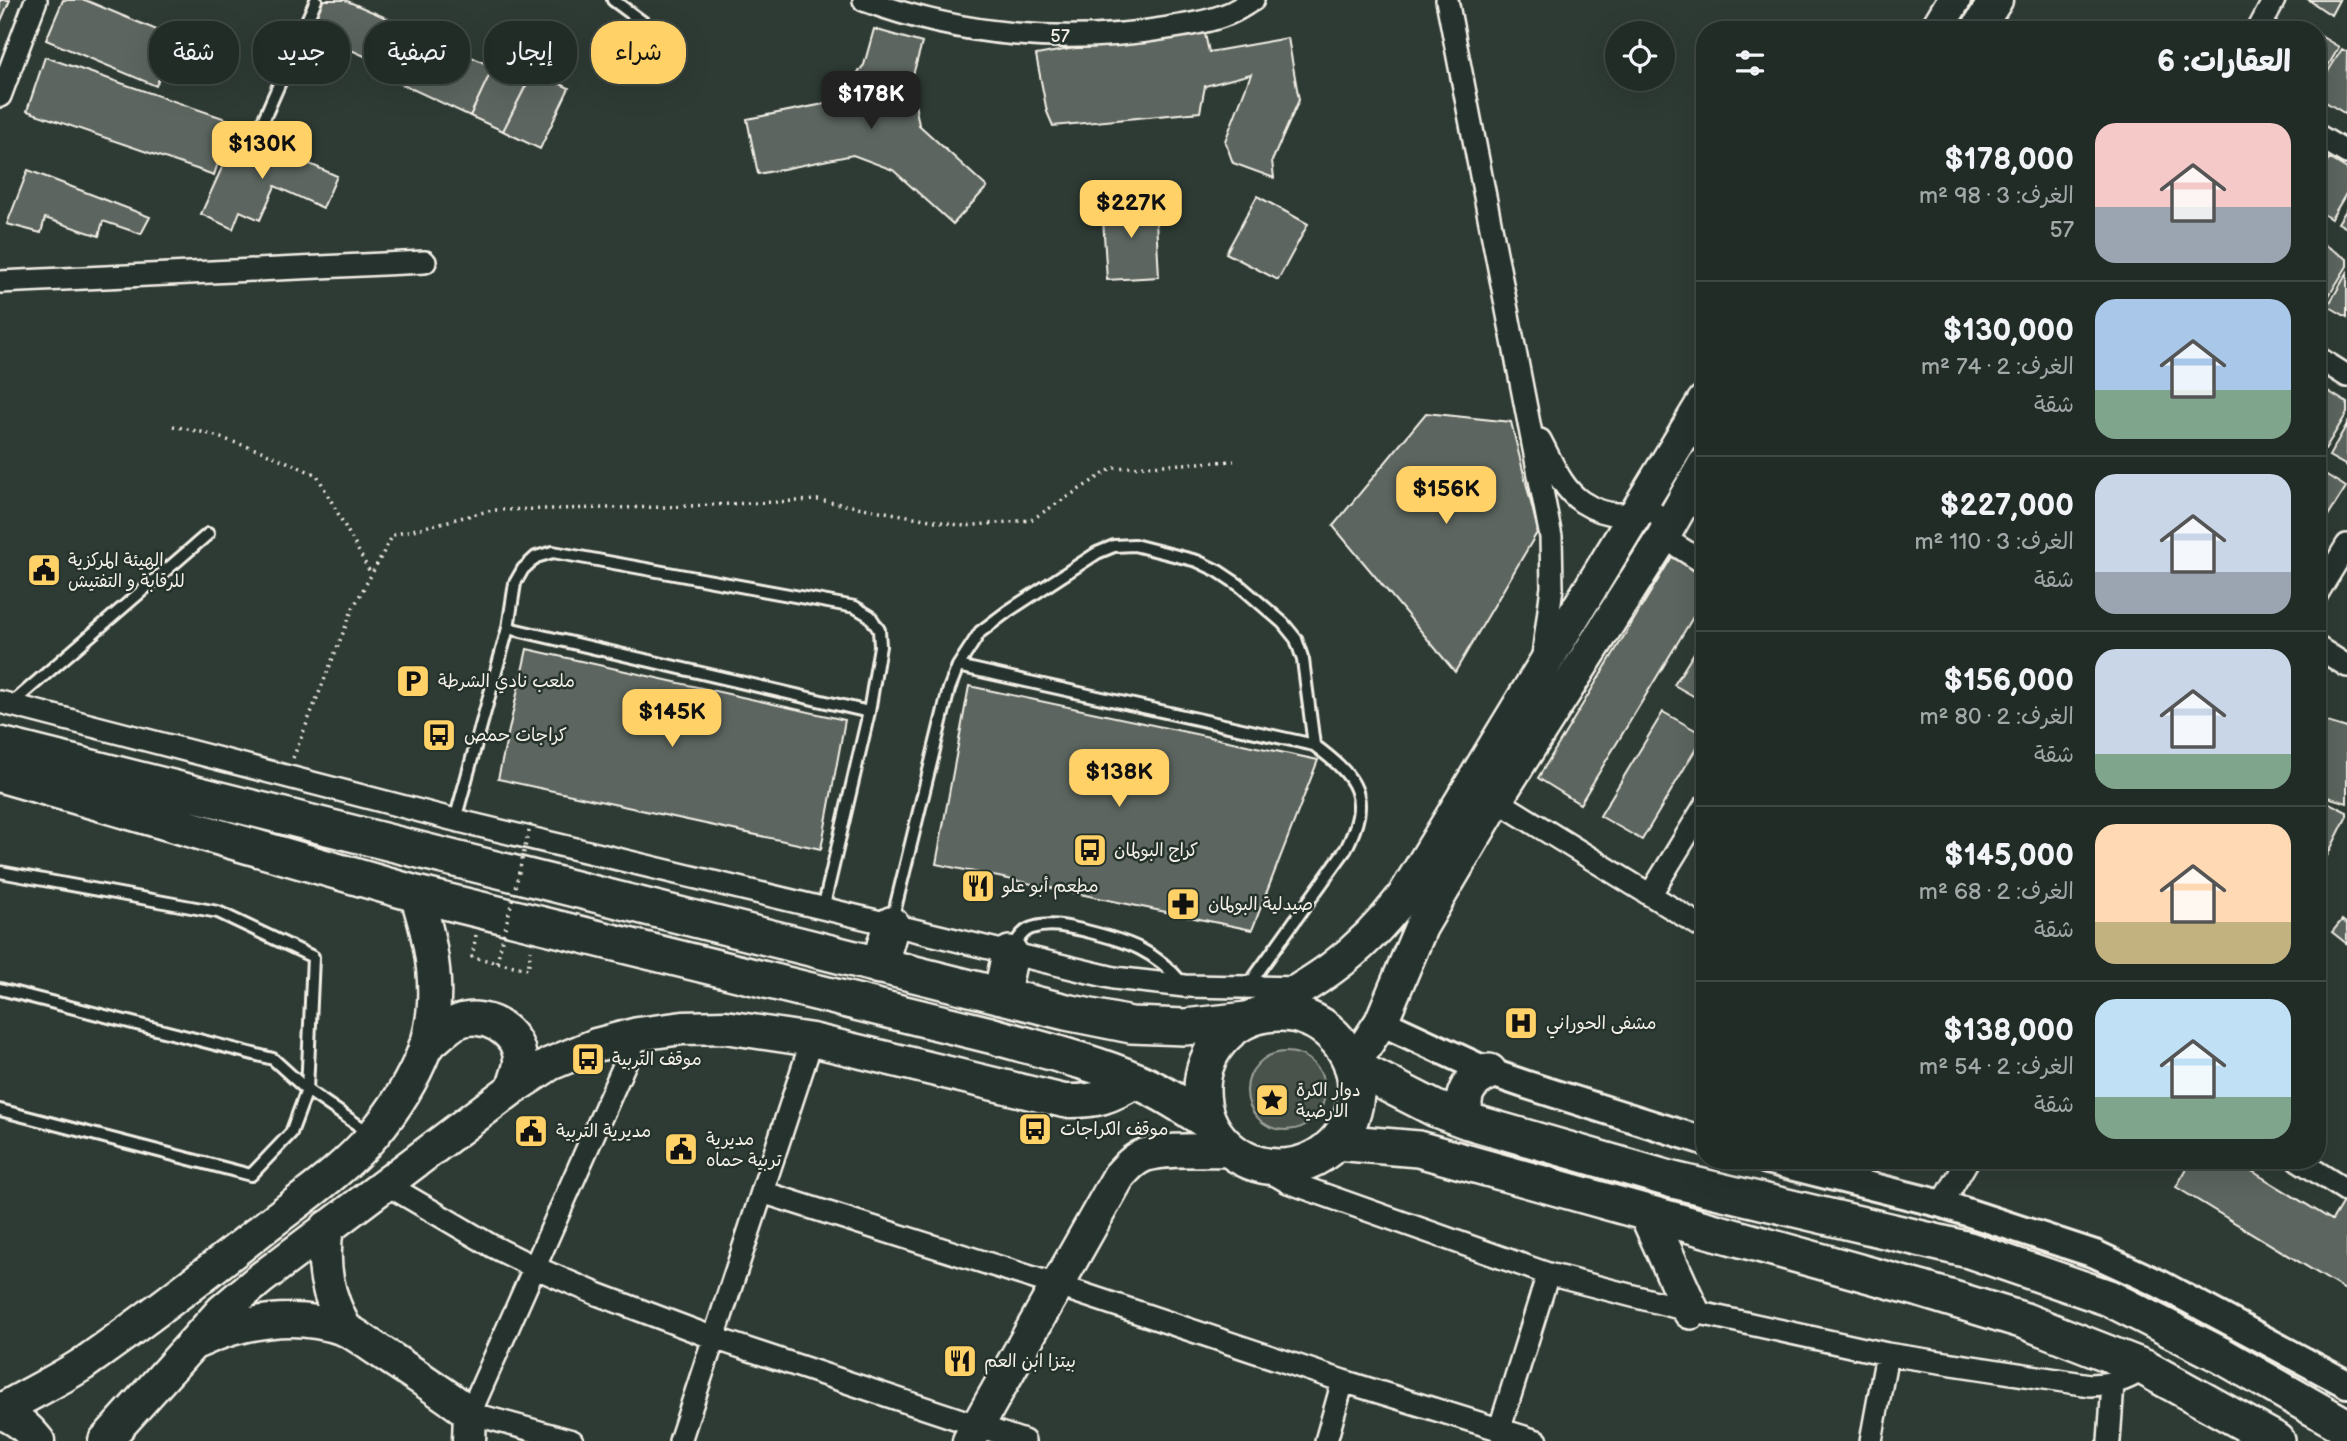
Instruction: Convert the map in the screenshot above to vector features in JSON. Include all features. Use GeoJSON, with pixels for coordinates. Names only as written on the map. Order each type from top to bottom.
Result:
{"type":"FeatureCollection","features":[{"type":"Feature","properties":{"kind":"main road"},"geometry":{"type":"LineString","coordinates":[[1941,21],[1954,0]]}},
{"type":"Feature","properties":{"kind":"main road"},"geometry":{"type":"LineString","coordinates":[[1983,21],[1996,0]]}},
{"type":"Feature","properties":{"kind":"main road"},"geometry":{"type":"LineString","coordinates":[[0,745],[1066,1013],[1131,1026],[1185,1027],[1247,1003],[1304,989],[1368,939],[1403,897],[1696,414]]}},
{"type":"Feature","properties":{"kind":"main road"},"geometry":{"type":"LineString","coordinates":[[1352,1066],[1381,1022],[1421,927],[1496,800],[1696,479]]}},
{"type":"Feature","properties":{"kind":"main road"},"geometry":{"type":"LineString","coordinates":[[0,774],[416,894],[990,1035],[1072,1058],[1162,1093],[1208,1122]]}},
{"type":"Feature","properties":{"kind":"main road"},"geometry":{"type":"LineString","coordinates":[[0,1412],[81,1365],[227,1258],[347,1163],[373,1136],[393,1109],[425,1047],[433,1009],[434,970],[428,931],[416,894]]}},
{"type":"Feature","properties":{"kind":"main road"},"geometry":{"type":"LineString","coordinates":[[879,966],[891,925]]}},
{"type":"Feature","properties":{"kind":"main road"},"geometry":{"type":"LineString","coordinates":[[1001,996],[1010,954]]}},
{"type":"Feature","properties":{"kind":"main road"},"geometry":{"type":"LineString","coordinates":[[973,1433],[1119,1176],[1131,1162],[1145,1155],[1164,1152],[1244,1158],[1280,1168],[1301,1165],[1320,1156],[1336,1142],[1348,1125],[1356,1086],[1352,1066],[1340,1043],[1321,1025],[1297,1015],[1271,1013],[1247,1003]]}},
{"type":"Feature","properties":{"kind":"main road"},"geometry":{"type":"LineString","coordinates":[[1244,1158],[1217,1138],[1208,1122],[1201,1098],[1202,1074],[1211,1052],[1247,1003]]}},
{"type":"Feature","properties":{"kind":"main road"},"geometry":{"type":"LineString","coordinates":[[425,1047],[455,1023],[477,1019],[498,1024],[517,1046],[520,1061],[513,1088]]}},
{"type":"Feature","properties":{"kind":"main road"},"geometry":{"type":"LineString","coordinates":[[105,1441],[222,1311],[327,1227],[513,1088],[550,1063],[596,1045],[638,1034],[683,1028],[725,1027],[812,1040],[1064,1101],[1091,1101],[1113,1095],[1136,1081]]}},
{"type":"Feature","properties":{"kind":"main road"},"geometry":{"type":"LineString","coordinates":[[1352,1066],[1436,1109],[1468,1121],[1673,1180],[1969,1250],[2109,1298],[2219,1354],[2347,1427]]}},
{"type":"Feature","properties":{"kind":"main road"},"geometry":{"type":"LineString","coordinates":[[1468,1121],[1463,1104],[1468,1087],[1481,1075],[1489,1072]]}},
{"type":"Feature","properties":{"kind":"main road"},"geometry":{"type":"LineString","coordinates":[[1336,1142],[1418,1149],[1920,1289],[2025,1321],[2145,1368],[2277,1441]]}},
{"type":"Feature","properties":{"kind":"main road"},"geometry":{"type":"LineString","coordinates":[[1647,1213],[1691,1311]]}},
{"type":"Feature","properties":{"kind":"main road"},"geometry":{"type":"LineString","coordinates":[[327,1227],[324,1262],[326,1280],[346,1330]]}},
{"type":"Feature","properties":{"kind":"main road"},"geometry":{"type":"LineString","coordinates":[[188,1346],[218,1332],[249,1323],[282,1320],[314,1322],[346,1330],[440,1391],[469,1427]]}},
{"type":"Feature","properties":{"kind":"main road"},"geometry":{"type":"LineString","coordinates":[[0,1412],[21,1423],[38,1441]]}},
{"type":"Feature","properties":{"kind":"street"},"geometry":{"type":"LineString","coordinates":[[0,96],[36,0]]}},
{"type":"Feature","properties":{"kind":"street","name":"57"},"geometry":{"type":"LineString","coordinates":[[864,0],[951,25],[1016,34],[1069,36],[1122,34],[1188,24],[1226,15],[1253,0]]}},
{"type":"Feature","properties":{"kind":"street"},"geometry":{"type":"LineString","coordinates":[[1447,0],[1547,512],[1552,562],[1550,611],[1541,667]]}},
{"type":"Feature","properties":{"kind":"street"},"geometry":{"type":"LineString","coordinates":[[2263,21],[2274,0]]}},
{"type":"Feature","properties":{"kind":"street"},"geometry":{"type":"LineString","coordinates":[[2326,140],[2347,153]]}},
{"type":"Feature","properties":{"kind":"street"},"geometry":{"type":"LineString","coordinates":[[0,282],[425,262]]}},
{"type":"Feature","properties":{"kind":"street"},"geometry":{"type":"LineString","coordinates":[[2326,362],[2347,376]]}},
{"type":"Feature","properties":{"kind":"street"},"geometry":{"type":"LineString","coordinates":[[1528,418],[1560,479],[1579,500],[1610,514],[1643,510],[1652,512],[1659,516],[1664,524],[1662,537],[1696,559]]}},
{"type":"Feature","properties":{"kind":"street"},"geometry":{"type":"LineString","coordinates":[[2326,573],[2347,545]]}},
{"type":"Feature","properties":{"kind":"street"},"geometry":{"type":"LineString","coordinates":[[2326,653],[2347,666]]}},
{"type":"Feature","properties":{"kind":"street"},"geometry":{"type":"LineString","coordinates":[[6,703],[454,820],[1010,954],[1114,978],[1185,986],[1247,1003]]}},
{"type":"Feature","properties":{"kind":"street"},"geometry":{"type":"LineString","coordinates":[[1496,800],[1696,923]]}},
{"type":"Feature","properties":{"kind":"street"},"geometry":{"type":"LineString","coordinates":[[1650,895],[1696,820]]}},
{"type":"Feature","properties":{"kind":"street"},"geometry":{"type":"LineString","coordinates":[[1381,1022],[1489,1072],[1696,1138]]}},
{"type":"Feature","properties":{"kind":"street"},"geometry":{"type":"LineString","coordinates":[[572,1441],[469,1427],[534,1267],[638,1034]]}},
{"type":"Feature","properties":{"kind":"street"},"geometry":{"type":"LineString","coordinates":[[680,1441],[812,1040]]}},
{"type":"Feature","properties":{"kind":"street"},"geometry":{"type":"LineString","coordinates":[[1244,1158],[1288,1182],[1548,1274],[1691,1311],[1887,1354],[2090,1385],[2113,1384],[2145,1368]]}},
{"type":"Feature","properties":{"kind":"street"},"geometry":{"type":"LineString","coordinates":[[1803,1169],[1942,1203],[2095,1254],[2344,1376]]}},
{"type":"Feature","properties":{"kind":"street"},"geometry":{"type":"LineString","coordinates":[[1942,1203],[1963,1169]]}},
{"type":"Feature","properties":{"kind":"street"},"geometry":{"type":"LineString","coordinates":[[2312,1169],[2347,1191]]}},
{"type":"Feature","properties":{"kind":"street"},"geometry":{"type":"LineString","coordinates":[[386,1184],[492,1246],[597,1294],[973,1433],[1024,1441]]}},
{"type":"Feature","properties":{"kind":"street"},"geometry":{"type":"LineString","coordinates":[[762,1192],[1056,1285],[1343,1381],[1537,1441]]}},
{"type":"Feature","properties":{"kind":"street"},"geometry":{"type":"LineString","coordinates":[[1499,1431],[1548,1274]]}},
{"type":"Feature","properties":{"kind":"street"},"geometry":{"type":"LineString","coordinates":[[1871,1441],[1887,1354]]}},
{"type":"Feature","properties":{"kind":"street"},"geometry":{"type":"LineString","coordinates":[[1326,1441],[1343,1381]]}},
{"type":"Feature","properties":{"kind":"street"},"geometry":{"type":"LineString","coordinates":[[2109,1441],[2113,1384]]}},
{"type":"Feature","properties":{"kind":"lane"},"geometry":{"type":"LineString","coordinates":[[259,130],[316,0]]}},
{"type":"Feature","properties":{"kind":"lane"},"geometry":{"type":"LineString","coordinates":[[613,0],[641,21]]}},
{"type":"Feature","properties":{"kind":"lane"},"geometry":{"type":"LineString","coordinates":[[6,703],[208,534]]}},
{"type":"Feature","properties":{"kind":"lane"},"geometry":{"type":"LineString","coordinates":[[891,925],[946,701],[958,666],[980,632],[1097,552],[1114,546],[1134,545],[1197,561],[1239,585],[1283,623],[1296,639],[1303,660],[1314,745]]}},
{"type":"Feature","properties":{"kind":"lane"},"geometry":{"type":"LineString","coordinates":[[454,820],[508,628],[515,583],[523,569],[536,557],[553,552],[855,607],[870,616],[878,630],[880,646],[869,712],[823,909]]}},
{"type":"Feature","properties":{"kind":"lane"},"geometry":{"type":"LineString","coordinates":[[508,628],[869,712]]}},
{"type":"Feature","properties":{"kind":"lane"},"geometry":{"type":"LineString","coordinates":[[958,666],[1314,745],[1339,764],[1354,782],[1360,808],[1356,830],[1247,1003]]}},
{"type":"Feature","properties":{"kind":"lane"},"geometry":{"type":"LineString","coordinates":[[0,872],[218,912],[313,957],[307,1090],[291,1133],[251,1175],[0,1110]]}},
{"type":"Feature","properties":{"kind":"lane"},"geometry":{"type":"LineString","coordinates":[[1010,954],[1018,938],[1030,928],[1060,925],[1123,940],[1139,947],[1166,965],[1185,986]]}},
{"type":"Feature","properties":{"kind":"lane"},"geometry":{"type":"LineString","coordinates":[[0,989],[273,1059],[307,1090],[373,1136]]}},
{"type":"Feature","properties":{"kind":"path"},"geometry":{"type":"LineString","coordinates":[[173,426],[206,433],[264,452],[317,475],[371,574]]}},
{"type":"Feature","properties":{"kind":"path"},"geometry":{"type":"LineString","coordinates":[[286,776],[352,608],[393,535],[492,510],[667,507],[818,500],[964,526],[1031,520],[1113,468],[1234,461]]}},
{"type":"Feature","properties":{"kind":"path"},"geometry":{"type":"LineString","coordinates":[[497,962],[531,823]]}},
{"type":"Feature","properties":{"kind":"path"},"geometry":{"type":"LineString","coordinates":[[472,957],[528,968]]}},
{"type":"Feature","properties":{"kind":"shaded area"},"geometry":{"type":"Polygon","coordinates":[[[1278,1052],[1294,1052],[1308,1058],[1319,1069],[1325,1083],[1325,1099],[1319,1113],[1308,1124],[1294,1130],[1278,1130],[1264,1124],[1253,1113],[1247,1099],[1247,1083],[1253,1069],[1264,1058],[1278,1052]]]}},
{"type":"Feature","properties":{"kind":"building"},"geometry":{"type":"Polygon","coordinates":[[[0,0],[10,0],[0,23],[0,0]]]}},
{"type":"Feature","properties":{"kind":"building"},"geometry":{"type":"Polygon","coordinates":[[[63,0],[85,0],[149,27],[149,83],[46,40],[63,0]]]}},
{"type":"Feature","properties":{"kind":"building"},"geometry":{"type":"Polygon","coordinates":[[[317,0],[345,0],[393,21],[364,21],[364,56],[350,50],[350,21],[308,21],[317,0]]]}},
{"type":"Feature","properties":{"kind":"building"},"geometry":{"type":"Polygon","coordinates":[[[2309,0],[2339,0],[2331,15],[2309,0]]]}},
{"type":"Feature","properties":{"kind":"building"},"geometry":{"type":"Polygon","coordinates":[[[1203,25],[1209,52],[1288,38],[1299,100],[1272,161],[1274,178],[1233,163],[1225,141],[1251,74],[1205,86],[1200,112],[1053,126],[1047,112],[1036,55],[1203,25]]]}},
{"type":"Feature","properties":{"kind":"building"},"geometry":{"type":"Polygon","coordinates":[[[874,29],[922,43],[911,82],[919,125],[987,187],[953,224],[893,170],[853,155],[758,174],[747,119],[834,102],[864,65],[874,29]]]}},
{"type":"Feature","properties":{"kind":"building"},"geometry":{"type":"Polygon","coordinates":[[[2326,39],[2339,47],[2326,69],[2326,39]]]}},
{"type":"Feature","properties":{"kind":"building"},"geometry":{"type":"Polygon","coordinates":[[[2342,49],[2347,52],[2346,114],[2326,102],[2326,75],[2342,49]]]}},
{"type":"Feature","properties":{"kind":"building"},"geometry":{"type":"Polygon","coordinates":[[[470,56],[484,63],[485,84],[470,116],[402,84],[470,84],[470,56]]]}},
{"type":"Feature","properties":{"kind":"building"},"geometry":{"type":"Polygon","coordinates":[[[45,57],[232,121],[214,175],[27,111],[45,57]]]}},
{"type":"Feature","properties":{"kind":"building"},"geometry":{"type":"Polygon","coordinates":[[[485,84],[527,84],[503,131],[470,116],[485,84]]]}},
{"type":"Feature","properties":{"kind":"building"},"geometry":{"type":"Polygon","coordinates":[[[526,84],[561,84],[569,88],[540,149],[503,131],[526,84]]]}},
{"type":"Feature","properties":{"kind":"building"},"geometry":{"type":"Polygon","coordinates":[[[238,132],[337,176],[323,208],[275,186],[260,220],[240,211],[233,229],[201,214],[238,132]]]}},
{"type":"Feature","properties":{"kind":"building"},"geometry":{"type":"Polygon","coordinates":[[[2329,158],[2347,169],[2347,192],[2331,219],[2326,216],[2326,164],[2329,158]]]}},
{"type":"Feature","properties":{"kind":"building"},"geometry":{"type":"Polygon","coordinates":[[[28,170],[150,217],[141,234],[103,221],[99,236],[45,218],[41,233],[7,224],[28,170]]]}},
{"type":"Feature","properties":{"kind":"building"},"geometry":{"type":"Polygon","coordinates":[[[1257,196],[1308,224],[1278,280],[1226,253],[1257,196]]]}},
{"type":"Feature","properties":{"kind":"building"},"geometry":{"type":"Polygon","coordinates":[[[1155,201],[1159,277],[1107,280],[1102,204],[1155,201]]]}},
{"type":"Feature","properties":{"kind":"building"},"geometry":{"type":"Polygon","coordinates":[[[2347,209],[2347,228],[2338,223],[2347,209]]]}},
{"type":"Feature","properties":{"kind":"building"},"geometry":{"type":"Polygon","coordinates":[[[2326,246],[2347,259],[2347,266],[2326,301],[2326,246]]]}},
{"type":"Feature","properties":{"kind":"building"},"geometry":{"type":"Polygon","coordinates":[[[2347,273],[2347,317],[2328,306],[2347,273]]]}},
{"type":"Feature","properties":{"kind":"building"},"geometry":{"type":"Polygon","coordinates":[[[2326,390],[2347,403],[2347,413],[2326,447],[2326,390]]]}},
{"type":"Feature","properties":{"kind":"building"},"geometry":{"type":"Polygon","coordinates":[[[1426,413],[1511,422],[1538,531],[1455,672],[1333,526],[1426,413]]]}},
{"type":"Feature","properties":{"kind":"building"},"geometry":{"type":"Polygon","coordinates":[[[2347,424],[2347,466],[2329,456],[2347,424]]]}},
{"type":"Feature","properties":{"kind":"building"},"geometry":{"type":"Polygon","coordinates":[[[2326,475],[2346,487],[2326,519],[2326,475]]]}},
{"type":"Feature","properties":{"kind":"building"},"geometry":{"type":"Polygon","coordinates":[[[1673,555],[1696,568],[1696,612],[1580,804],[1538,778],[1673,555]]]}},
{"type":"Feature","properties":{"kind":"building"},"geometry":{"type":"Polygon","coordinates":[[[527,649],[845,720],[821,849],[498,779],[527,649]]]}},
{"type":"Feature","properties":{"kind":"building"},"geometry":{"type":"Polygon","coordinates":[[[1696,650],[1696,697],[1674,685],[1696,650]]]}},
{"type":"Feature","properties":{"kind":"building"},"geometry":{"type":"Polygon","coordinates":[[[969,686],[1318,760],[1252,930],[936,864],[969,686]]]}},
{"type":"Feature","properties":{"kind":"building"},"geometry":{"type":"Polygon","coordinates":[[[1663,712],[1696,731],[1696,749],[1642,840],[1600,816],[1663,712]]]}},
{"type":"Feature","properties":{"kind":"building"},"geometry":{"type":"Polygon","coordinates":[[[2326,722],[2347,728],[2347,803],[2326,797],[2326,722]]]}},
{"type":"Feature","properties":{"kind":"building"},"geometry":{"type":"Polygon","coordinates":[[[2327,802],[2347,812],[2347,816],[2326,858],[2327,802]]]}},
{"type":"Feature","properties":{"kind":"building"},"geometry":{"type":"Polygon","coordinates":[[[2342,920],[2347,924],[2347,944],[2332,932],[2342,920]]]}},
{"type":"Feature","properties":{"kind":"building"},"geometry":{"type":"Polygon","coordinates":[[[2187,1169],[2249,1169],[2332,1220],[2347,1195],[2347,1291],[2176,1187],[2187,1169]]]}},
{"type":"Feature","properties":{"kind":"place","name":"الهيئة المركزية للرقابة و التفتيش"},"geometry":{"type":"Point","coordinates":[44,570]}},
{"type":"Feature","properties":{"kind":"place","name":"ملعب نادي الشرطة"},"geometry":{"type":"Point","coordinates":[413,681]}},
{"type":"Feature","properties":{"kind":"place","name":"كراجات حمص"},"geometry":{"type":"Point","coordinates":[439,735]}},
{"type":"Feature","properties":{"kind":"place","name":"كراج البولمان"},"geometry":{"type":"Point","coordinates":[1090,850]}},
{"type":"Feature","properties":{"kind":"place","name":"مطعم أبو علو"},"geometry":{"type":"Point","coordinates":[978,886]}},
{"type":"Feature","properties":{"kind":"place","name":"صيدلية البولمان"},"geometry":{"type":"Point","coordinates":[1183,904]}},
{"type":"Feature","properties":{"kind":"place","name":"مشفى الحوراني"},"geometry":{"type":"Point","coordinates":[1521,1023]}},
{"type":"Feature","properties":{"kind":"place","name":"موقف التربية"},"geometry":{"type":"Point","coordinates":[588,1059]}},
{"type":"Feature","properties":{"kind":"place","name":"دوار الكرة الارضية"},"geometry":{"type":"Point","coordinates":[1272,1100]}},
{"type":"Feature","properties":{"kind":"place","name":"موقف الكراجات"},"geometry":{"type":"Point","coordinates":[1035,1129]}},
{"type":"Feature","properties":{"kind":"place","name":"مديرية التربية"},"geometry":{"type":"Point","coordinates":[531,1131]}},
{"type":"Feature","properties":{"kind":"place","name":"مديرية تربية حماه"},"geometry":{"type":"Point","coordinates":[681,1149]}},
{"type":"Feature","properties":{"kind":"place","name":"بيتزا ابن العم"},"geometry":{"type":"Point","coordinates":[960,1361]}}]}
